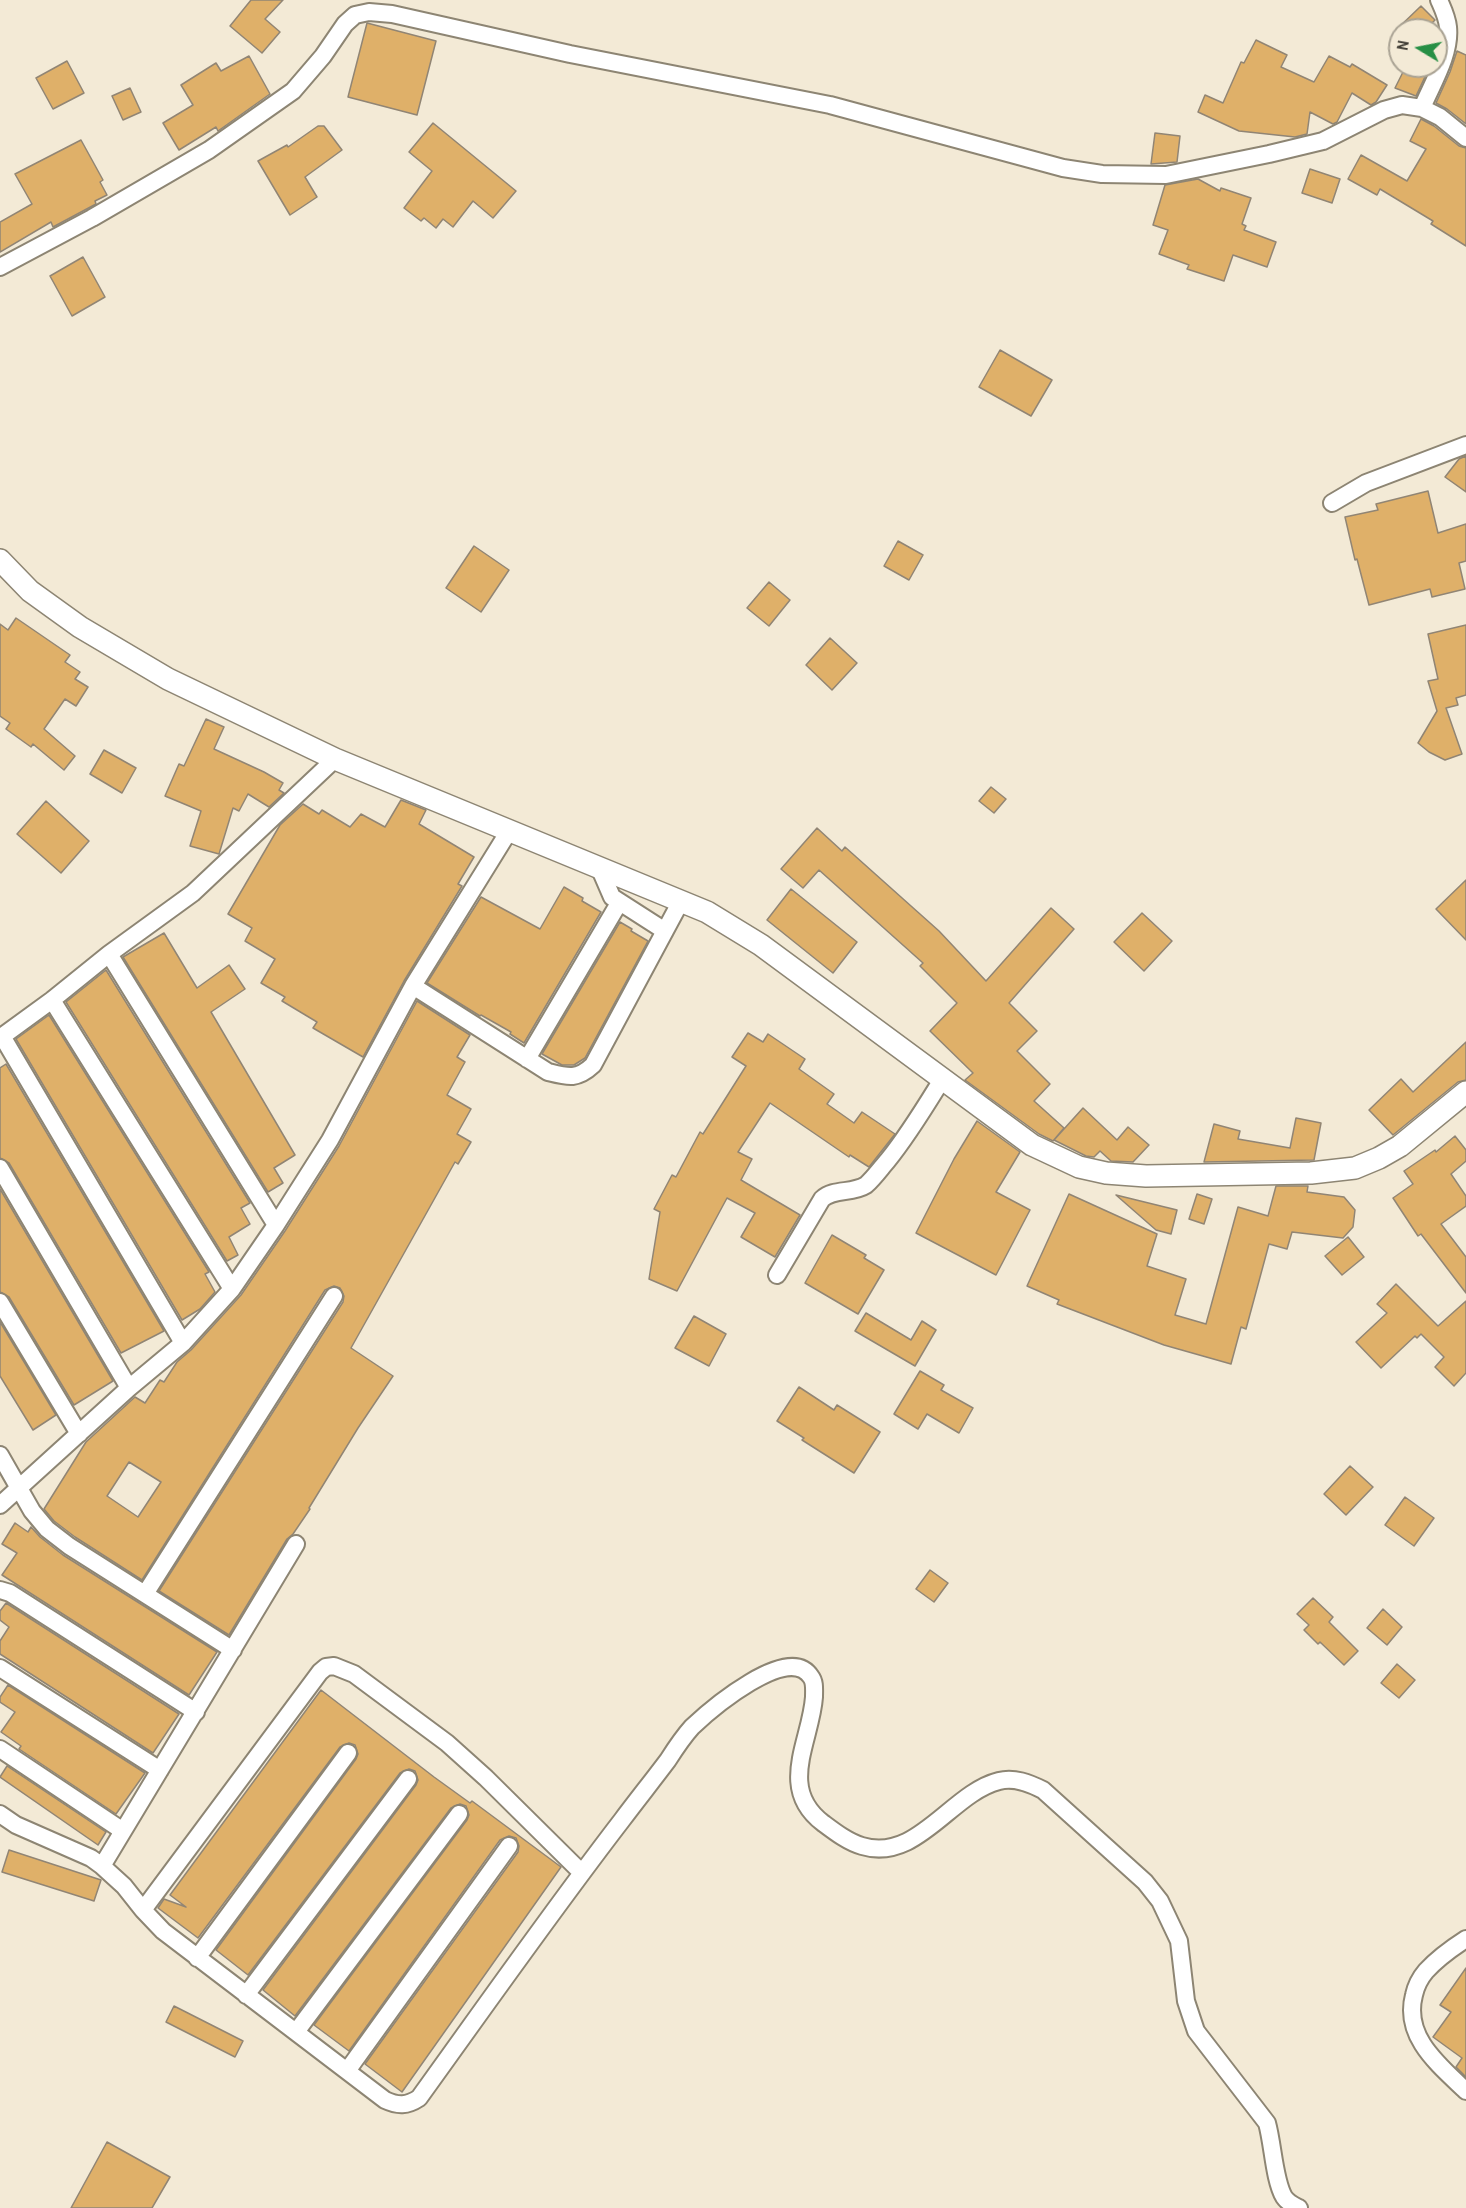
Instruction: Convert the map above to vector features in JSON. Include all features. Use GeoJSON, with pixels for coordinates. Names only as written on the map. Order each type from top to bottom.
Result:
{"type":"FeatureCollection","features":[{"type":"Feature","properties":{"kind":"street"},"geometry":{"type":"LineString","coordinates":[[1422,108],[1448,43],[1447,21],[1439,0]]}},
{"type":"Feature","properties":{"kind":"street"},"geometry":{"type":"LineString","coordinates":[[0,267],[92,218],[209,150],[293,91],[323,56],[345,24],[355,15],[369,12],[392,14],[570,54],[830,105],[1063,168],[1102,174],[1167,175],[1269,154],[1323,141],[1384,110],[1402,105],[1422,108],[1440,117],[1466,138]]}},
{"type":"Feature","properties":{"kind":"street"},"geometry":{"type":"LineString","coordinates":[[1332,502],[1366,483],[1466,445]]}},
{"type":"Feature","properties":{"kind":"street"},"geometry":{"type":"LineString","coordinates":[[0,560],[30,591],[80,627],[168,679],[335,759],[707,912],[761,945],[1032,1145],[1079,1167],[1106,1173],[1146,1176],[1311,1173],[1354,1168],[1400,1146],[1466,1092]]}},
{"type":"Feature","properties":{"kind":"street"},"geometry":{"type":"LineString","coordinates":[[183,1343],[1,1037],[193,893],[335,759]]}},
{"type":"Feature","properties":{"kind":"street"},"geometry":{"type":"LineString","coordinates":[[0,1504],[129,1388],[183,1343],[232,1289],[330,1140],[413,986],[510,831]]}},
{"type":"Feature","properties":{"kind":"street"},"geometry":{"type":"LineString","coordinates":[[599,867],[607,890],[619,903],[665,931]]}},
{"type":"Feature","properties":{"kind":"street"},"geometry":{"type":"LineString","coordinates":[[413,986],[548,1072],[563,1076],[576,1076],[585,1073],[593,1065],[681,901]]}},
{"type":"Feature","properties":{"kind":"street"},"geometry":{"type":"LineString","coordinates":[[527,1059],[619,903]]}},
{"type":"Feature","properties":{"kind":"street"},"geometry":{"type":"LineString","coordinates":[[109,954],[276,1225]]}},
{"type":"Feature","properties":{"kind":"street"},"geometry":{"type":"LineString","coordinates":[[52,1000],[232,1289]]}},
{"type":"Feature","properties":{"kind":"street"},"geometry":{"type":"LineString","coordinates":[[777,1275],[822,1199],[830,1193],[842,1193],[859,1188],[875,1176],[908,1134],[942,1078]]}},
{"type":"Feature","properties":{"kind":"street"},"geometry":{"type":"LineString","coordinates":[[0,1168],[129,1388]]}},
{"type":"Feature","properties":{"kind":"street"},"geometry":{"type":"LineString","coordinates":[[145,1594],[334,1296]]}},
{"type":"Feature","properties":{"kind":"street"},"geometry":{"type":"LineString","coordinates":[[0,1302],[79,1434]]}},
{"type":"Feature","properties":{"kind":"street"},"geometry":{"type":"LineString","coordinates":[[0,1455],[33,1511],[47,1528],[69,1546],[233,1650]]}},
{"type":"Feature","properties":{"kind":"street"},"geometry":{"type":"LineString","coordinates":[[102,1866],[296,1544]]}},
{"type":"Feature","properties":{"kind":"street"},"geometry":{"type":"LineString","coordinates":[[0,1590],[10,1593],[196,1712]]}},
{"type":"Feature","properties":{"kind":"street"},"geometry":{"type":"LineString","coordinates":[[142,1910],[320,1672],[326,1667],[334,1666],[354,1674],[447,1743],[486,1778],[582,1873]]}},
{"type":"Feature","properties":{"kind":"street"},"geometry":{"type":"LineString","coordinates":[[0,1814],[16,1825],[91,1858],[124,1886],[142,1910],[163,1931],[385,2100],[402,2105],[412,2103],[418,2098],[582,1873],[691,1729],[754,1679],[780,1668],[796,1667],[812,1677],[814,1695],[802,1748],[799,1785],[805,1804],[817,1819],[838,1835],[862,1846],[891,1848],[909,1841],[981,1788],[999,1781],[1013,1780],[1043,1790],[1145,1881],[1160,1901],[1179,1941],[1186,2001],[1196,2031],[1266,2123],[1272,2139],[1280,2188],[1290,2204],[1299,2208]]}},
{"type":"Feature","properties":{"kind":"street"},"geometry":{"type":"LineString","coordinates":[[0,1668],[160,1770]]}},
{"type":"Feature","properties":{"kind":"street"},"geometry":{"type":"LineString","coordinates":[[0,1749],[123,1831]]}},
{"type":"Feature","properties":{"kind":"street"},"geometry":{"type":"LineString","coordinates":[[197,1958],[348,1753]]}},
{"type":"Feature","properties":{"kind":"street"},"geometry":{"type":"LineString","coordinates":[[246,1995],[408,1779]]}},
{"type":"Feature","properties":{"kind":"street"},"geometry":{"type":"LineString","coordinates":[[296,2032],[459,1814]]}},
{"type":"Feature","properties":{"kind":"street"},"geometry":{"type":"LineString","coordinates":[[347,2071],[509,1846]]}},
{"type":"Feature","properties":{"kind":"street"},"geometry":{"type":"LineString","coordinates":[[1466,1939],[1434,1962],[1424,1973],[1416,1987],[1411,2007],[1413,2024],[1421,2043],[1431,2058],[1466,2091]]}},
{"type":"Feature","properties":{"kind":"building"},"geometry":{"type":"Polygon","coordinates":[[[251,0],[283,0],[265,19],[280,32],[262,53],[230,26],[251,0]]]}},
{"type":"Feature","properties":{"kind":"building"},"geometry":{"type":"Polygon","coordinates":[[[1421,6],[1433,18],[1408,18],[1421,6]]]}},
{"type":"Feature","properties":{"kind":"building"},"geometry":{"type":"Polygon","coordinates":[[[367,23],[436,41],[417,115],[348,97],[367,23]]]}},
{"type":"Feature","properties":{"kind":"building"},"geometry":{"type":"Polygon","coordinates":[[[1256,40],[1287,55],[1281,67],[1314,82],[1329,56],[1350,67],[1352,64],[1387,85],[1376,102],[1371,105],[1352,93],[1337,122],[1333,124],[1310,112],[1307,134],[1295,137],[1239,131],[1198,112],[1205,95],[1223,103],[1241,62],[1244,63],[1256,40]]]}},
{"type":"Feature","properties":{"kind":"building"},"geometry":{"type":"Polygon","coordinates":[[[1457,51],[1466,55],[1466,124],[1436,103],[1457,51]]]}},
{"type":"Feature","properties":{"kind":"building"},"geometry":{"type":"Polygon","coordinates":[[[249,56],[270,94],[218,131],[216,127],[179,150],[163,123],[193,105],[181,85],[216,63],[221,71],[249,56]]]}},
{"type":"Feature","properties":{"kind":"building"},"geometry":{"type":"Polygon","coordinates":[[[67,61],[84,93],[53,109],[36,78],[67,61]]]}},
{"type":"Feature","properties":{"kind":"building"},"geometry":{"type":"Polygon","coordinates":[[[1400,78],[1424,78],[1416,96],[1395,88],[1400,78]]]}},
{"type":"Feature","properties":{"kind":"building"},"geometry":{"type":"Polygon","coordinates":[[[130,88],[141,112],[123,120],[112,96],[130,88]]]}},
{"type":"Feature","properties":{"kind":"building"},"geometry":{"type":"Polygon","coordinates":[[[1421,119],[1434,126],[1459,146],[1466,148],[1466,246],[1431,224],[1433,221],[1380,189],[1377,195],[1348,179],[1361,155],[1407,181],[1426,149],[1410,141],[1421,119]]]}},
{"type":"Feature","properties":{"kind":"building"},"geometry":{"type":"Polygon","coordinates":[[[433,123],[516,191],[493,218],[473,201],[453,227],[443,219],[436,228],[424,218],[421,221],[404,208],[432,171],[409,152],[433,123]]]}},
{"type":"Feature","properties":{"kind":"building"},"geometry":{"type":"Polygon","coordinates":[[[318,126],[324,126],[342,150],[305,177],[317,197],[290,215],[258,161],[287,145],[288,147],[318,126]]]}},
{"type":"Feature","properties":{"kind":"building"},"geometry":{"type":"Polygon","coordinates":[[[1155,133],[1180,136],[1177,162],[1151,164],[1155,133]]]}},
{"type":"Feature","properties":{"kind":"building"},"geometry":{"type":"Polygon","coordinates":[[[81,140],[103,180],[100,182],[107,195],[95,201],[96,204],[53,227],[51,222],[0,252],[0,222],[32,204],[15,174],[81,140]]]}},
{"type":"Feature","properties":{"kind":"building"},"geometry":{"type":"Polygon","coordinates":[[[1310,169],[1340,179],[1332,203],[1302,193],[1310,169]]]}},
{"type":"Feature","properties":{"kind":"building"},"geometry":{"type":"Polygon","coordinates":[[[1198,179],[1220,191],[1221,188],[1251,198],[1242,224],[1246,226],[1244,230],[1276,242],[1267,267],[1233,255],[1224,281],[1187,269],[1189,265],[1159,254],[1168,230],[1153,225],[1165,185],[1198,179]]]}},
{"type":"Feature","properties":{"kind":"building"},"geometry":{"type":"Polygon","coordinates":[[[83,257],[105,297],[72,316],[50,276],[83,257]]]}},
{"type":"Feature","properties":{"kind":"building"},"geometry":{"type":"Polygon","coordinates":[[[1000,350],[1052,380],[1031,416],[979,387],[1000,350]]]}},
{"type":"Feature","properties":{"kind":"building"},"geometry":{"type":"Polygon","coordinates":[[[1466,456],[1466,492],[1445,477],[1459,459],[1466,456]]]}},
{"type":"Feature","properties":{"kind":"building"},"geometry":{"type":"Polygon","coordinates":[[[1428,491],[1438,533],[1466,524],[1466,561],[1459,563],[1465,589],[1432,597],[1430,589],[1369,605],[1345,517],[1378,510],[1376,504],[1428,491]]]}},
{"type":"Feature","properties":{"kind":"building"},"geometry":{"type":"Polygon","coordinates":[[[898,541],[923,555],[909,580],[884,566],[898,541]]]}},
{"type":"Feature","properties":{"kind":"building"},"geometry":{"type":"Polygon","coordinates":[[[474,546],[509,570],[481,612],[446,588],[474,546]]]}},
{"type":"Feature","properties":{"kind":"building"},"geometry":{"type":"Polygon","coordinates":[[[769,582],[790,600],[769,626],[747,608],[769,582]]]}},
{"type":"Feature","properties":{"kind":"building"},"geometry":{"type":"Polygon","coordinates":[[[16,618],[70,655],[65,662],[80,672],[75,679],[88,687],[76,706],[65,699],[44,729],[75,756],[64,770],[33,744],[31,747],[6,729],[10,723],[0,716],[0,624],[8,630],[16,618]]]}},
{"type":"Feature","properties":{"kind":"building"},"geometry":{"type":"Polygon","coordinates":[[[1466,625],[1466,695],[1456,698],[1458,705],[1446,708],[1462,754],[1445,760],[1418,743],[1437,711],[1428,681],[1438,679],[1428,634],[1466,625]]]}},
{"type":"Feature","properties":{"kind":"building"},"geometry":{"type":"Polygon","coordinates":[[[830,638],[857,663],[832,690],[806,665],[830,638]]]}},
{"type":"Feature","properties":{"kind":"building"},"geometry":{"type":"Polygon","coordinates":[[[206,719],[224,727],[214,749],[283,783],[279,790],[284,793],[269,807],[248,794],[239,811],[233,808],[219,854],[190,846],[201,811],[165,796],[179,764],[184,766],[206,719]]]}},
{"type":"Feature","properties":{"kind":"building"},"geometry":{"type":"Polygon","coordinates":[[[104,750],[136,768],[122,793],[90,774],[104,750]]]}},
{"type":"Feature","properties":{"kind":"building"},"geometry":{"type":"Polygon","coordinates":[[[991,787],[1006,799],[994,813],[979,801],[991,787]]]}},
{"type":"Feature","properties":{"kind":"building"},"geometry":{"type":"Polygon","coordinates":[[[401,800],[426,810],[419,824],[474,857],[458,884],[462,886],[404,981],[363,1057],[313,1028],[317,1022],[282,1001],[285,997],[261,983],[275,959],[245,941],[252,928],[228,914],[280,825],[303,804],[319,814],[322,810],[350,827],[361,814],[385,827],[401,800]]]}},
{"type":"Feature","properties":{"kind":"building"},"geometry":{"type":"Polygon","coordinates":[[[46,801],[89,841],[61,873],[17,834],[46,801]]]}},
{"type":"Feature","properties":{"kind":"building"},"geometry":{"type":"Polygon","coordinates":[[[817,828],[842,851],[845,847],[939,931],[986,981],[1051,908],[1074,929],[1009,1003],[1037,1031],[1017,1051],[1050,1084],[1034,1101],[1064,1128],[1053,1141],[1039,1134],[965,1080],[973,1073],[930,1031],[957,1003],[920,966],[923,963],[819,870],[803,888],[781,869],[817,828]]]}},
{"type":"Feature","properties":{"kind":"building"},"geometry":{"type":"Polygon","coordinates":[[[1466,880],[1466,940],[1436,909],[1466,880]]]}},
{"type":"Feature","properties":{"kind":"building"},"geometry":{"type":"Polygon","coordinates":[[[564,887],[601,912],[524,1043],[510,1034],[511,1032],[427,983],[481,897],[540,929],[564,887]]]}},
{"type":"Feature","properties":{"kind":"building"},"geometry":{"type":"Polygon","coordinates":[[[791,889],[857,942],[833,973],[767,920],[791,889]]]}},
{"type":"Feature","properties":{"kind":"building"},"geometry":{"type":"Polygon","coordinates":[[[1142,913],[1172,941],[1144,971],[1114,942],[1142,913]]]}},
{"type":"Feature","properties":{"kind":"building"},"geometry":{"type":"Polygon","coordinates":[[[620,922],[648,941],[585,1058],[574,1065],[562,1065],[542,1054],[620,922]]]}},
{"type":"Feature","properties":{"kind":"building"},"geometry":{"type":"Polygon","coordinates":[[[164,933],[197,988],[229,965],[245,989],[211,1012],[295,1155],[274,1168],[283,1183],[268,1192],[123,957],[164,933]]]}},
{"type":"Feature","properties":{"kind":"building"},"geometry":{"type":"Polygon","coordinates":[[[106,970],[250,1203],[241,1208],[250,1224],[229,1237],[238,1255],[227,1261],[66,1002],[106,970]]]}},
{"type":"Feature","properties":{"kind":"building"},"geometry":{"type":"Polygon","coordinates":[[[417,1001],[470,1035],[457,1057],[465,1062],[447,1095],[471,1109],[457,1134],[471,1142],[458,1164],[455,1162],[351,1348],[393,1376],[358,1428],[310,1509],[287,1539],[229,1635],[159,1591],[343,1302],[344,1296],[340,1288],[334,1286],[325,1290],[142,1580],[75,1537],[54,1521],[44,1509],[86,1442],[135,1397],[145,1403],[160,1380],[164,1382],[177,1362],[191,1350],[241,1295],[339,1146],[417,1001]],[[129,1462],[107,1496],[138,1517],[161,1482],[129,1462]]]}},
{"type":"Feature","properties":{"kind":"building"},"geometry":{"type":"Polygon","coordinates":[[[49,1015],[209,1272],[205,1274],[215,1292],[200,1309],[182,1320],[16,1039],[49,1015]]]}},
{"type":"Feature","properties":{"kind":"building"},"geometry":{"type":"Polygon","coordinates":[[[748,1033],[763,1042],[768,1034],[805,1059],[799,1069],[834,1094],[827,1104],[854,1123],[862,1112],[895,1134],[869,1167],[850,1155],[849,1157],[770,1103],[738,1152],[752,1159],[741,1180],[800,1215],[775,1257],[741,1237],[755,1213],[727,1198],[677,1291],[649,1279],[660,1212],[654,1209],[672,1175],[676,1177],[700,1132],[703,1134],[746,1066],[732,1057],[748,1033]]]}},
{"type":"Feature","properties":{"kind":"building"},"geometry":{"type":"Polygon","coordinates":[[[1466,1042],[1466,1080],[1458,1082],[1393,1135],[1369,1110],[1401,1079],[1413,1092],[1466,1042]]]}},
{"type":"Feature","properties":{"kind":"building"},"geometry":{"type":"Polygon","coordinates":[[[6,1064],[164,1331],[121,1353],[9,1163],[0,1158],[0,1068],[6,1064]]]}},
{"type":"Feature","properties":{"kind":"building"},"geometry":{"type":"Polygon","coordinates":[[[1083,1108],[1117,1140],[1128,1127],[1149,1145],[1133,1162],[1111,1161],[1100,1151],[1094,1157],[1086,1156],[1054,1140],[1083,1108]]]}},
{"type":"Feature","properties":{"kind":"building"},"geometry":{"type":"Polygon","coordinates":[[[1296,1118],[1321,1123],[1314,1160],[1204,1162],[1214,1124],[1240,1131],[1238,1139],[1290,1148],[1296,1118]]]}},
{"type":"Feature","properties":{"kind":"building"},"geometry":{"type":"Polygon","coordinates":[[[977,1121],[1020,1152],[996,1192],[1030,1210],[996,1275],[916,1233],[954,1159],[977,1121]]]}},
{"type":"Feature","properties":{"kind":"building"},"geometry":{"type":"Polygon","coordinates":[[[1455,1136],[1466,1150],[1466,1161],[1451,1174],[1466,1196],[1466,1206],[1441,1224],[1466,1257],[1466,1293],[1421,1234],[1418,1236],[1393,1198],[1413,1184],[1404,1171],[1435,1150],[1436,1152],[1455,1136]]]}},
{"type":"Feature","properties":{"kind":"building"},"geometry":{"type":"Polygon","coordinates":[[[1276,1186],[1308,1186],[1307,1192],[1344,1197],[1355,1210],[1353,1227],[1343,1238],[1292,1232],[1287,1249],[1269,1244],[1246,1329],[1241,1327],[1231,1364],[1164,1345],[1057,1304],[1059,1300],[1027,1286],[1069,1194],[1157,1234],[1147,1266],[1186,1279],[1175,1315],[1206,1324],[1238,1207],[1268,1216],[1276,1186]]]}},
{"type":"Feature","properties":{"kind":"building"},"geometry":{"type":"Polygon","coordinates":[[[0,1189],[113,1381],[74,1405],[9,1297],[0,1292],[0,1189]]]}},
{"type":"Feature","properties":{"kind":"building"},"geometry":{"type":"Polygon","coordinates":[[[1197,1194],[1212,1199],[1204,1224],[1189,1219],[1197,1194]]]}},
{"type":"Feature","properties":{"kind":"building"},"geometry":{"type":"Polygon","coordinates":[[[1116,1195],[1177,1210],[1171,1234],[1156,1230],[1116,1195]]]}},
{"type":"Feature","properties":{"kind":"building"},"geometry":{"type":"Polygon","coordinates":[[[832,1235],[866,1255],[864,1258],[884,1270],[858,1314],[805,1283],[832,1235]]]}},
{"type":"Feature","properties":{"kind":"building"},"geometry":{"type":"Polygon","coordinates":[[[1348,1237],[1364,1257],[1342,1275],[1325,1256],[1348,1237]]]}},
{"type":"Feature","properties":{"kind":"building"},"geometry":{"type":"Polygon","coordinates":[[[1396,1284],[1438,1326],[1466,1301],[1466,1373],[1454,1386],[1435,1367],[1444,1357],[1421,1334],[1417,1338],[1415,1336],[1381,1368],[1356,1342],[1387,1313],[1377,1304],[1396,1284]]]}},
{"type":"Feature","properties":{"kind":"building"},"geometry":{"type":"Polygon","coordinates":[[[866,1313],[911,1340],[922,1321],[936,1330],[915,1366],[855,1331],[866,1313]]]}},
{"type":"Feature","properties":{"kind":"building"},"geometry":{"type":"Polygon","coordinates":[[[694,1316],[726,1334],[709,1366],[675,1348],[694,1316]]]}},
{"type":"Feature","properties":{"kind":"building"},"geometry":{"type":"Polygon","coordinates":[[[0,1322],[56,1415],[33,1430],[0,1376],[0,1322]]]}},
{"type":"Feature","properties":{"kind":"building"},"geometry":{"type":"Polygon","coordinates":[[[920,1371],[944,1385],[941,1390],[973,1408],[959,1433],[927,1414],[918,1429],[894,1414],[920,1371]]]}},
{"type":"Feature","properties":{"kind":"building"},"geometry":{"type":"Polygon","coordinates":[[[799,1387],[834,1410],[837,1405],[880,1432],[854,1473],[777,1421],[799,1387]]]}},
{"type":"Feature","properties":{"kind":"building"},"geometry":{"type":"Polygon","coordinates":[[[1350,1466],[1373,1487],[1346,1515],[1324,1494],[1350,1466]]]}},
{"type":"Feature","properties":{"kind":"building"},"geometry":{"type":"Polygon","coordinates":[[[1405,1497],[1434,1518],[1414,1546],[1385,1525],[1405,1497]]]}},
{"type":"Feature","properties":{"kind":"building"},"geometry":{"type":"Polygon","coordinates":[[[15,1523],[28,1532],[31,1527],[63,1555],[217,1652],[189,1695],[2,1575],[17,1553],[2,1544],[15,1523]]]}},
{"type":"Feature","properties":{"kind":"building"},"geometry":{"type":"Polygon","coordinates":[[[930,1570],[948,1583],[934,1602],[916,1589],[930,1570]]]}},
{"type":"Feature","properties":{"kind":"building"},"geometry":{"type":"Polygon","coordinates":[[[1313,1598],[1333,1617],[1329,1622],[1358,1651],[1344,1665],[1304,1630],[1309,1625],[1297,1614],[1313,1598]]]}},
{"type":"Feature","properties":{"kind":"building"},"geometry":{"type":"Polygon","coordinates":[[[6,1603],[179,1714],[153,1753],[0,1654],[0,1641],[9,1627],[0,1620],[0,1611],[6,1603]]]}},
{"type":"Feature","properties":{"kind":"building"},"geometry":{"type":"Polygon","coordinates":[[[1383,1609],[1402,1627],[1387,1645],[1367,1628],[1383,1609]]]}},
{"type":"Feature","properties":{"kind":"building"},"geometry":{"type":"Polygon","coordinates":[[[1397,1664],[1415,1680],[1399,1698],[1381,1683],[1397,1664]]]}},
{"type":"Feature","properties":{"kind":"building"},"geometry":{"type":"Polygon","coordinates":[[[8,1685],[145,1773],[116,1814],[19,1749],[21,1746],[1,1732],[15,1712],[0,1702],[0,1697],[8,1685]]]}},
{"type":"Feature","properties":{"kind":"building"},"geometry":{"type":"Polygon","coordinates":[[[321,1690],[434,1777],[470,1803],[472,1801],[561,1867],[402,2092],[365,2064],[518,1852],[519,1846],[516,1838],[509,1836],[500,1840],[349,2051],[314,2025],[467,1820],[469,1815],[466,1806],[460,1804],[451,1808],[295,2016],[263,1990],[416,1785],[418,1780],[415,1771],[409,1769],[400,1773],[248,1975],[216,1950],[356,1759],[358,1754],[355,1745],[349,1743],[340,1747],[198,1938],[158,1908],[164,1899],[186,1907],[170,1895],[321,1690]]]}},
{"type":"Feature","properties":{"kind":"building"},"geometry":{"type":"Polygon","coordinates":[[[7,1766],[106,1832],[98,1845],[0,1777],[7,1766]]]}},
{"type":"Feature","properties":{"kind":"building"},"geometry":{"type":"Polygon","coordinates":[[[9,1850],[101,1880],[94,1901],[2,1872],[9,1850]]]}},
{"type":"Feature","properties":{"kind":"building"},"geometry":{"type":"Polygon","coordinates":[[[1466,1968],[1466,2077],[1456,2067],[1462,2058],[1433,2037],[1451,2012],[1440,2005],[1466,1968]]]}},
{"type":"Feature","properties":{"kind":"building"},"geometry":{"type":"Polygon","coordinates":[[[174,2006],[243,2041],[235,2057],[166,2022],[174,2006]]]}},
{"type":"Feature","properties":{"kind":"building"},"geometry":{"type":"Polygon","coordinates":[[[107,2142],[170,2177],[152,2208],[71,2208],[107,2142]]]}}]}
